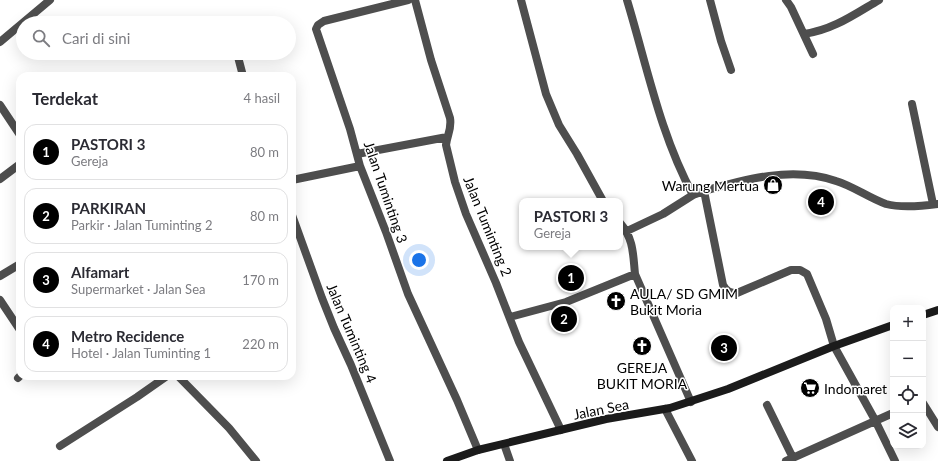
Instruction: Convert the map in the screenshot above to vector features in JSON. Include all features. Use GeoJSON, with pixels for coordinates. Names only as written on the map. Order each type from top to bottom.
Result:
{"type":"FeatureCollection","features":[{"type":"Feature","properties":{"kind":"main road"},"geometry":{"type":"LineString","coordinates":[[926,314],[938,310]]}},
{"type":"Feature","properties":{"kind":"main road","name":"Jalan Sea"},"geometry":{"type":"LineString","coordinates":[[448,461],[478,450],[606,419],[665,409],[691,402],[728,389],[834,346],[890,326]]}},
{"type":"Feature","properties":{"kind":"street"},"geometry":{"type":"LineString","coordinates":[[31,16],[50,0]]}},
{"type":"Feature","properties":{"kind":"street","name":"Jalan Tuminting 3"},"geometry":{"type":"LineString","coordinates":[[408,0],[324,21],[316,27],[350,128],[360,166],[408,294],[457,400],[478,450]]}},
{"type":"Feature","properties":{"kind":"street","name":"Jalan Tuminting 2"},"geometry":{"type":"LineString","coordinates":[[415,0],[431,60],[450,118],[451,125],[446,145],[460,198],[519,342],[561,430]]}},
{"type":"Feature","properties":{"kind":"street"},"geometry":{"type":"LineString","coordinates":[[521,0],[546,94],[559,125],[601,198]]}},
{"type":"Feature","properties":{"kind":"street"},"geometry":{"type":"LineString","coordinates":[[627,0],[665,131],[674,157],[693,195]]}},
{"type":"Feature","properties":{"kind":"street"},"geometry":{"type":"LineString","coordinates":[[710,0],[721,41],[731,70]]}},
{"type":"Feature","properties":{"kind":"street"},"geometry":{"type":"LineString","coordinates":[[786,0],[791,7],[813,54]]}},
{"type":"Feature","properties":{"kind":"street"},"geometry":{"type":"LineString","coordinates":[[804,34],[823,31],[838,25],[879,0]]}},
{"type":"Feature","properties":{"kind":"street"},"geometry":{"type":"LineString","coordinates":[[0,42],[16,29]]}},
{"type":"Feature","properties":{"kind":"street"},"geometry":{"type":"LineString","coordinates":[[239,60],[242,72]]}},
{"type":"Feature","properties":{"kind":"street"},"geometry":{"type":"LineString","coordinates":[[626,231],[663,214],[693,195],[747,179],[774,175],[798,175],[836,180],[887,204],[911,206],[935,204],[912,104]]}},
{"type":"Feature","properties":{"kind":"street"},"geometry":{"type":"LineString","coordinates":[[0,105],[16,129]]}},
{"type":"Feature","properties":{"kind":"street"},"geometry":{"type":"LineString","coordinates":[[357,154],[447,137]]}},
{"type":"Feature","properties":{"kind":"street"},"geometry":{"type":"LineString","coordinates":[[296,179],[360,166]]}},
{"type":"Feature","properties":{"kind":"street"},"geometry":{"type":"LineString","coordinates":[[0,179],[16,167]]}},
{"type":"Feature","properties":{"kind":"street"},"geometry":{"type":"LineString","coordinates":[[704,191],[723,285],[726,290],[729,293],[737,293],[791,270],[800,270],[807,274],[834,346],[875,420],[895,461]]}},
{"type":"Feature","properties":{"kind":"street","name":"Jalan Tuminting 4"},"geometry":{"type":"LineString","coordinates":[[296,225],[332,322],[390,461]]}},
{"type":"Feature","properties":{"kind":"street"},"geometry":{"type":"LineString","coordinates":[[623,227],[626,231],[634,255],[635,274],[691,402]]}},
{"type":"Feature","properties":{"kind":"street"},"geometry":{"type":"LineString","coordinates":[[0,276],[16,266]]}},
{"type":"Feature","properties":{"kind":"street"},"geometry":{"type":"LineString","coordinates":[[510,317],[566,302],[635,274]]}},
{"type":"Feature","properties":{"kind":"street"},"geometry":{"type":"LineString","coordinates":[[0,300],[16,324]]}},
{"type":"Feature","properties":{"kind":"street"},"geometry":{"type":"LineString","coordinates":[[60,446],[137,398],[162,380]]}},
{"type":"Feature","properties":{"kind":"street"},"geometry":{"type":"LineString","coordinates":[[182,380],[229,428],[256,461]]}},
{"type":"Feature","properties":{"kind":"street"},"geometry":{"type":"LineString","coordinates":[[767,405],[789,460],[890,414]]}},
{"type":"Feature","properties":{"kind":"street"},"geometry":{"type":"LineString","coordinates":[[926,407],[938,427]]}},
{"type":"Feature","properties":{"kind":"street"},"geometry":{"type":"LineString","coordinates":[[665,409],[692,461]]}},
{"type":"Feature","properties":{"kind":"street"},"geometry":{"type":"LineString","coordinates":[[504,444],[510,461]]}},
{"type":"Feature","properties":{"kind":"place","name":"Warung Mertua"},"geometry":{"type":"Point","coordinates":[773,185]}},
{"type":"Feature","properties":{"kind":"place","name":"Metro Recidence"},"geometry":{"type":"Point","coordinates":[821,202]}},
{"type":"Feature","properties":{"kind":"place","name":"PASTORI 3"},"geometry":{"type":"Point","coordinates":[571,278]}},
{"type":"Feature","properties":{"kind":"place","name":"AULA/ SD GMIM Bukit Moria"},"geometry":{"type":"Point","coordinates":[616,301]}},
{"type":"Feature","properties":{"kind":"place","name":"PARKIRAN"},"geometry":{"type":"Point","coordinates":[564,319]}},
{"type":"Feature","properties":{"kind":"place","name":"GEREJA BUKIT MORIA"},"geometry":{"type":"Point","coordinates":[642,346]}},
{"type":"Feature","properties":{"kind":"place","name":"Alfamart"},"geometry":{"type":"Point","coordinates":[724,348]}},
{"type":"Feature","properties":{"kind":"place","name":"Indomaret"},"geometry":{"type":"Point","coordinates":[810,388]}}]}
